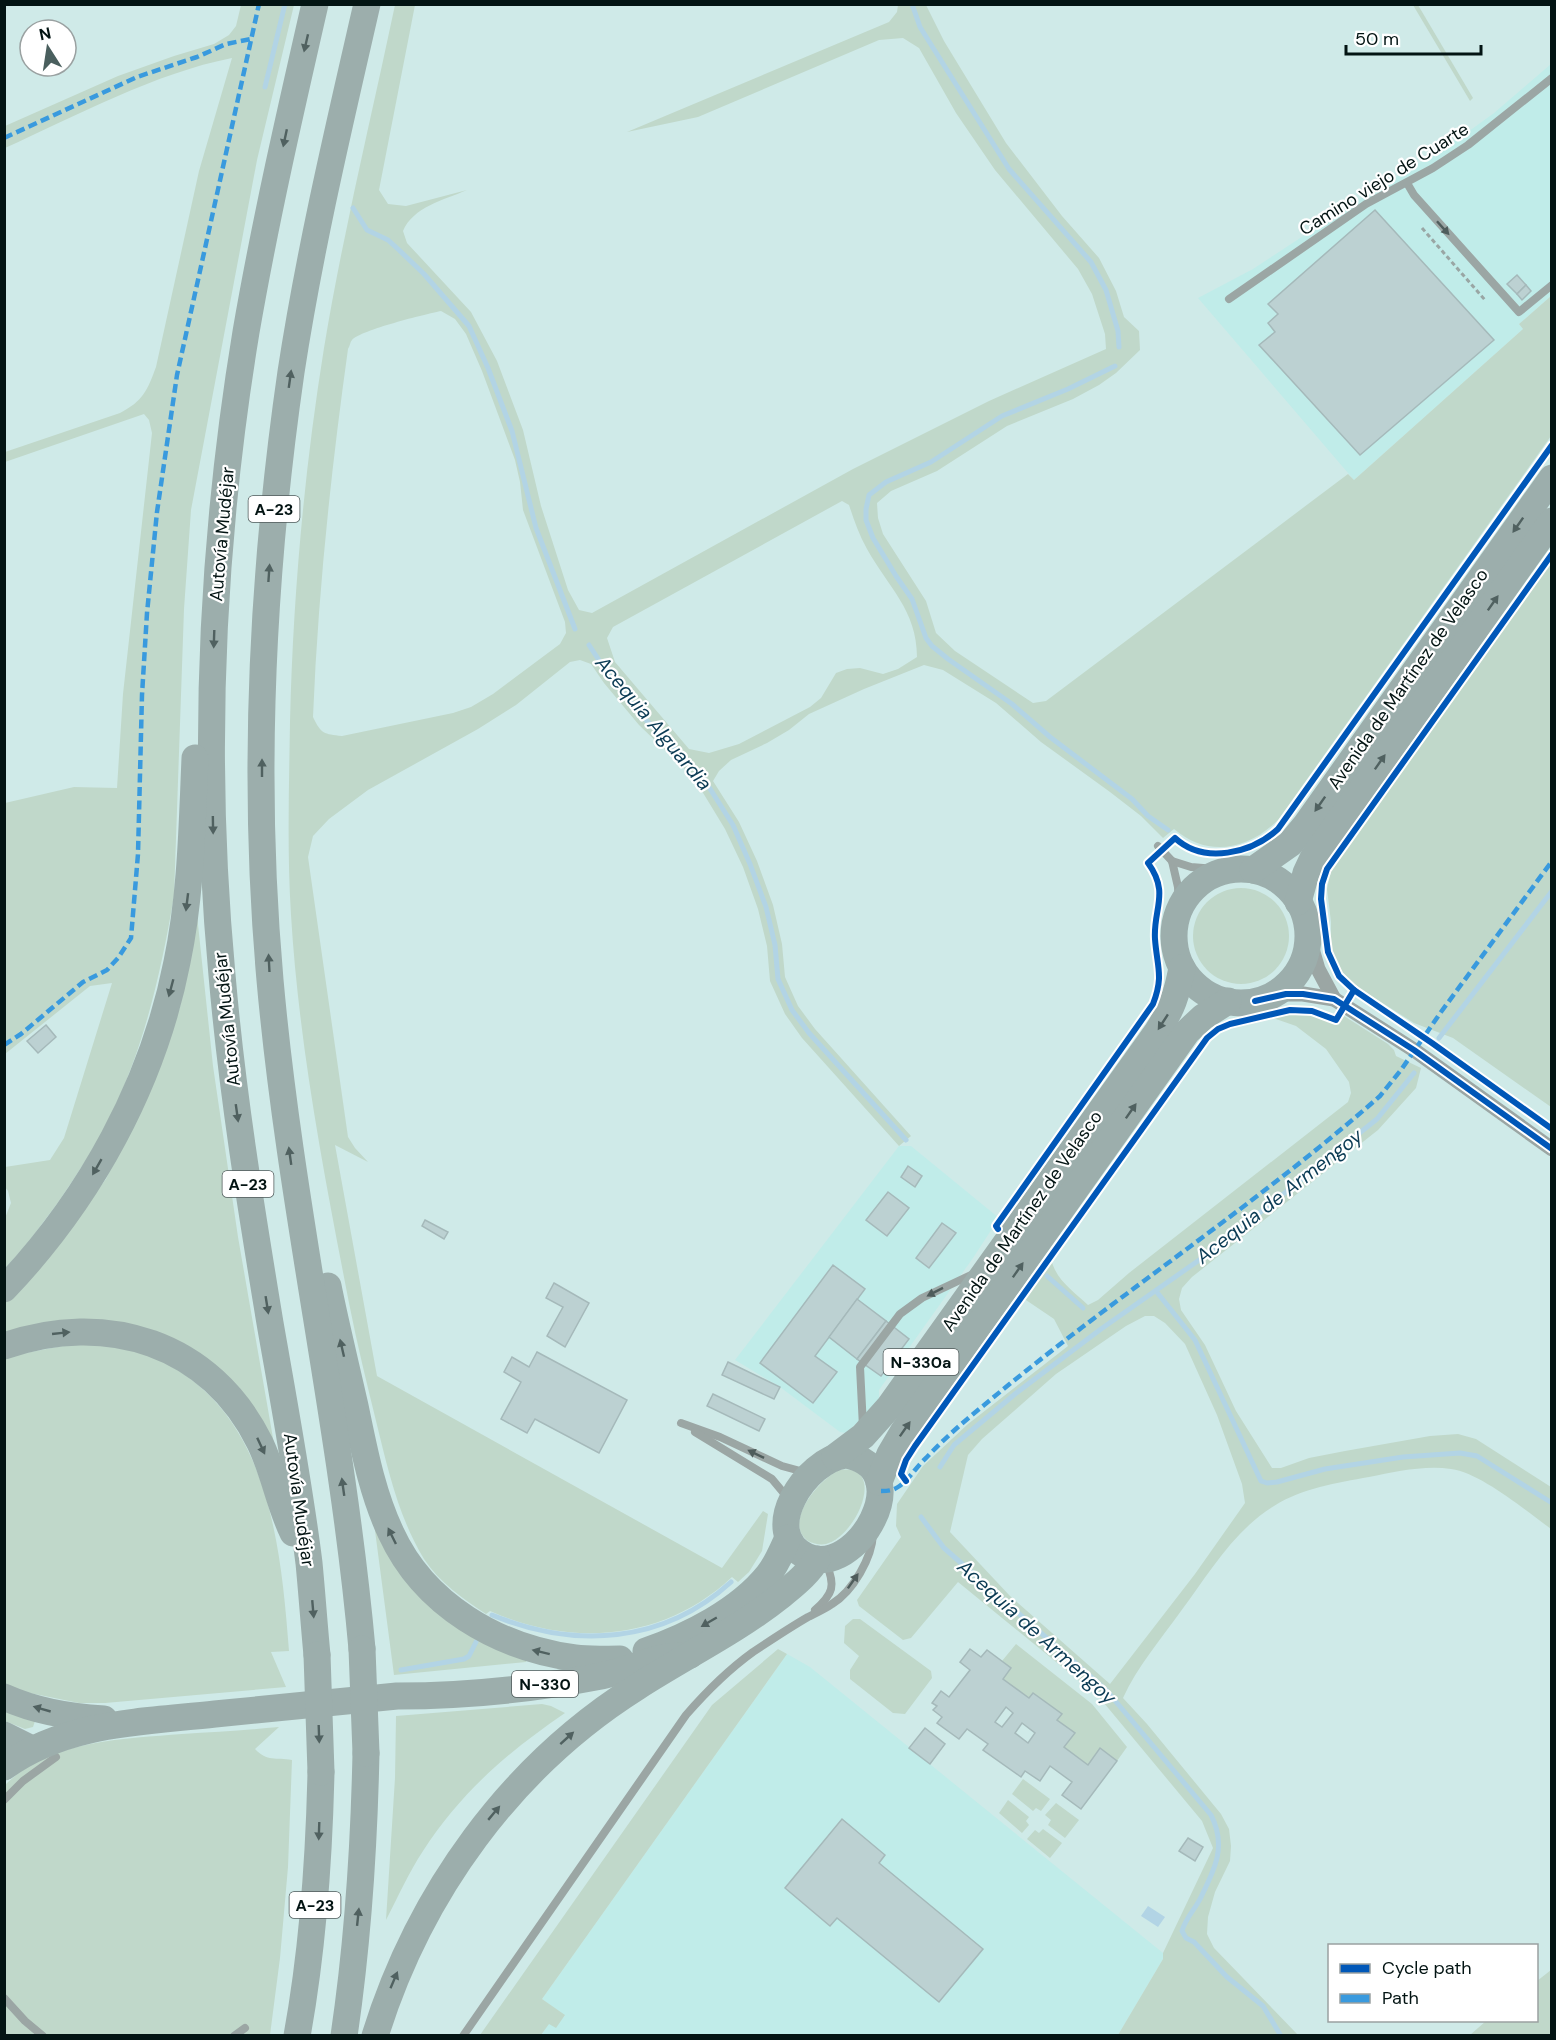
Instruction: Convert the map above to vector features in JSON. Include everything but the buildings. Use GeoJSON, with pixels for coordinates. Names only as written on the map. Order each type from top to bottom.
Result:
{"type":"FeatureCollection","features":[{"type":"Feature","properties":{"kind":"highway","name":"Autovía Mudéjar"},"geometry":{"type":"LineString","coordinates":[[297,2036],[314,1911],[321,1772],[317,1655],[309,1563],[229,1050],[221,971],[213,842],[212,703],[217,580],[227,468],[243,356],[267,222],[315,4]]}},
{"type":"Feature","properties":{"kind":"highway","name":"A-23"},"geometry":{"type":"LineString","coordinates":[[344,2036],[359,1908],[365,1817],[366,1753],[362,1649],[340,1462],[298,1214],[279,1065],[266,921],[262,800],[265,621],[279,459],[297,336],[324,194],[366,4]]}},
{"type":"Feature","properties":{"kind":"highway","name":"Avenida de Martínez de Velasco"},"geometry":{"type":"LineString","coordinates":[[1240,870],[1282,850],[1295,838],[1551,478]]}},
{"type":"Feature","properties":{"kind":"highway","name":"Avenida de Martínez de Velasco"},"geometry":{"type":"LineString","coordinates":[[1299,902],[1306,873],[1313,858],[1549,524]]}},
{"type":"Feature","properties":{"kind":"highway"},"geometry":{"type":"LineString","coordinates":[[4,1289],[37,1252],[77,1199],[116,1132],[151,1056],[177,963],[187,899],[192,840],[196,723],[212,703]]}},
{"type":"Feature","properties":{"kind":"highway","name":"N-330a"},"geometry":{"type":"LineString","coordinates":[[1182,968],[1175,945],[1175,922],[1193,889],[1215,874],[1240,870],[1275,878],[1299,902],[1304,912],[1308,935],[1303,960],[1297,972],[1279,991],[1242,1001]]}},
{"type":"Feature","properties":{"kind":"highway"},"geometry":{"type":"LineString","coordinates":[[1182,968],[1197,986],[1217,998],[1242,1001]]}},
{"type":"Feature","properties":{"kind":"highway","name":"Avenida de Martínez de Velasco"},"geometry":{"type":"LineString","coordinates":[[835,1457],[863,1436],[889,1407],[1171,1011],[1178,992],[1182,968]]}},
{"type":"Feature","properties":{"kind":"highway","name":"Avenida de Martínez de Velasco"},"geometry":{"type":"LineString","coordinates":[[879,1482],[890,1454],[903,1432],[1187,1032],[1203,1017],[1242,1001]]}},
{"type":"Feature","properties":{"kind":"highway"},"geometry":{"type":"LineString","coordinates":[[298,1214],[317,1233],[376,1496],[391,1534],[411,1568],[438,1597],[462,1616],[490,1633],[556,1656],[578,1659],[620,1659]]}},
{"type":"Feature","properties":{"kind":"highway"},"geometry":{"type":"LineString","coordinates":[[4,1346],[56,1333],[83,1331],[111,1333],[155,1345],[188,1362],[230,1397],[246,1419],[260,1443],[273,1475],[286,1518],[309,1563]]}},
{"type":"Feature","properties":{"kind":"highway"},"geometry":{"type":"LineString","coordinates":[[835,1457],[845,1455],[863,1460],[870,1466],[879,1482]]}},
{"type":"Feature","properties":{"kind":"highway","name":"N-330a"},"geometry":{"type":"LineString","coordinates":[[788,1538],[786,1517],[801,1486],[811,1473],[824,1462],[835,1457]]}},
{"type":"Feature","properties":{"kind":"highway","name":"N-330a"},"geometry":{"type":"LineString","coordinates":[[820,1559],[843,1552],[866,1532],[875,1516],[880,1491],[879,1482]]}},
{"type":"Feature","properties":{"kind":"highway"},"geometry":{"type":"LineString","coordinates":[[788,1538],[801,1554],[820,1559]]}},
{"type":"Feature","properties":{"kind":"highway","name":"N-330"},"geometry":{"type":"LineString","coordinates":[[397,1696],[441,1686],[554,1673],[620,1659],[681,1637],[734,1606],[756,1588],[770,1573],[788,1538]]}},
{"type":"Feature","properties":{"kind":"highway","name":"N-330"},"geometry":{"type":"LineString","coordinates":[[4,1767],[44,1753],[88,1730],[141,1722],[397,1696],[442,1696],[536,1686],[609,1674],[663,1658],[690,1655],[769,1605],[807,1574],[820,1559]]}},
{"type":"Feature","properties":{"kind":"highway"},"geometry":{"type":"LineString","coordinates":[[375,2036],[391,1989],[419,1928],[454,1868],[490,1818],[525,1778],[577,1730],[636,1687],[690,1655]]}},
{"type":"Feature","properties":{"kind":"highway"},"geometry":{"type":"LineString","coordinates":[[4,1696],[46,1711],[70,1716],[141,1722]]}},
{"type":"Feature","properties":{"kind":"highway"},"geometry":{"type":"LineString","coordinates":[[4,1735],[44,1753]]}},
{"type":"Feature","properties":{"kind":"street"},"geometry":{"type":"LineString","coordinates":[[1308,935],[1318,969],[1334,999]]}},
{"type":"Feature","properties":{"kind":"street"},"geometry":{"type":"LineString","coordinates":[[1242,1001],[1286,994],[1334,999],[1414,1050],[1551,1149]]}},
{"type":"Feature","properties":{"kind":"lane","name":"Camino viejo de Cuarte"},"geometry":{"type":"LineString","coordinates":[[1229,299],[1366,204],[1407,183],[1468,145],[1551,78]]}},
{"type":"Feature","properties":{"kind":"lane"},"geometry":{"type":"LineString","coordinates":[[1407,183],[1414,195],[1519,312],[1551,285]]}},
{"type":"Feature","properties":{"kind":"lane"},"geometry":{"type":"LineString","coordinates":[[1158,846],[1172,861],[1191,867],[1240,870]]}},
{"type":"Feature","properties":{"kind":"lane"},"geometry":{"type":"LineString","coordinates":[[1172,861],[1178,887],[1179,911]]}},
{"type":"Feature","properties":{"kind":"lane"},"geometry":{"type":"LineString","coordinates":[[863,1436],[860,1367],[900,1314],[922,1298],[988,1268]]}},
{"type":"Feature","properties":{"kind":"lane"},"geometry":{"type":"LineString","coordinates":[[791,1504],[783,1490],[772,1479],[681,1423],[720,1437],[782,1466],[811,1473]]}},
{"type":"Feature","properties":{"kind":"lane"},"geometry":{"type":"LineString","coordinates":[[463,2036],[686,1715],[751,1653],[833,1604],[855,1580],[873,1544],[875,1516]]}},
{"type":"Feature","properties":{"kind":"lane"},"geometry":{"type":"LineString","coordinates":[[808,1617],[830,1594],[832,1578],[820,1559]]}},
{"type":"Feature","properties":{"kind":"lane"},"geometry":{"type":"LineString","coordinates":[[4,1800],[23,1781],[44,1753]]}},
{"type":"Feature","properties":{"kind":"lane"},"geometry":{"type":"LineString","coordinates":[[4,1998],[25,2021],[43,2036]]}},
{"type":"Feature","properties":{"kind":"lane"},"geometry":{"type":"LineString","coordinates":[[234,2036],[245,2028]]}},
{"type":"Feature","properties":{"kind":"path"},"geometry":{"type":"LineString","coordinates":[[1422,228],[1485,300]]}},
{"type":"Feature","properties":{"kind":"shaded area"},"geometry":{"type":"Polygon","coordinates":[[[1551,64],[1551,296],[1519,324],[1523,329],[1354,480],[1198,298],[1253,269],[1355,202],[1454,142],[1494,113],[1551,64]]]}},
{"type":"Feature","properties":{"kind":"shaded area"},"geometry":{"type":"Polygon","coordinates":[[[899,1146],[911,1146],[999,1218],[879,1390],[879,1402],[846,1433],[840,1432],[780,1387],[735,1360],[899,1146]]]}},
{"type":"Feature","properties":{"kind":"shaded area"},"geometry":{"type":"Polygon","coordinates":[[[787,1654],[810,1667],[1163,1953],[1163,1959],[1118,2035],[541,2036],[549,2023],[565,2016],[542,1999],[787,1654]]]}},
{"type":"Feature","properties":{"kind":"shaded area"},"geometry":{"type":"Polygon","coordinates":[[[1148,1906],[1165,1917],[1158,1927],[1141,1916],[1148,1906]]]}},
{"type":"Feature","properties":{"kind":"green space"},"geometry":{"type":"Polygon","coordinates":[[[241,5],[294,5],[257,160],[191,510],[184,609],[174,896],[169,925],[142,1038],[109,1119],[92,1151],[59,1201],[5,1268],[5,1218],[11,1203],[5,1187],[5,1167],[50,1160],[64,1138],[112,983],[90,986],[5,1054],[5,803],[74,787],[117,788],[123,694],[152,433],[149,420],[144,414],[5,462],[5,452],[120,413],[139,400],[147,389],[156,367],[199,171],[232,58],[174,74],[145,85],[5,148],[5,126],[118,76],[214,44],[229,35],[236,26],[241,5]]]}},
{"type":"Feature","properties":{"kind":"green space"},"geometry":{"type":"Polygon","coordinates":[[[395,5],[415,5],[379,190],[388,204],[406,206],[467,190],[422,210],[414,216],[403,231],[407,243],[471,312],[497,361],[523,430],[541,506],[568,590],[579,610],[592,613],[853,469],[989,401],[1106,349],[1105,334],[1092,294],[1078,269],[995,170],[956,113],[919,48],[903,38],[879,40],[698,117],[627,132],[889,22],[897,12],[898,5],[926,5],[944,41],[1006,143],[1062,216],[1099,258],[1116,291],[1124,317],[1139,331],[1140,350],[1116,373],[1099,385],[1073,399],[1007,426],[937,471],[891,491],[877,503],[878,518],[883,534],[926,601],[936,633],[955,651],[1033,703],[1046,701],[1348,474],[1354,480],[1523,329],[1519,324],[1551,296],[1551,436],[1278,820],[1254,838],[1228,847],[1214,847],[1200,844],[1174,829],[1163,838],[1141,816],[1041,742],[996,703],[943,670],[924,665],[809,714],[789,730],[767,743],[731,760],[719,771],[713,781],[739,822],[757,861],[773,905],[782,944],[785,977],[798,1006],[815,1029],[911,1136],[899,1146],[802,1038],[785,1014],[770,981],[767,946],[758,909],[743,867],[725,829],[694,778],[639,725],[591,664],[580,660],[570,662],[516,705],[478,729],[368,790],[329,819],[313,836],[308,857],[348,1137],[368,1162],[335,1145],[377,1376],[722,1568],[763,1511],[768,1514],[762,1551],[749,1572],[738,1582],[732,1577],[706,1598],[678,1614],[648,1625],[617,1631],[585,1633],[553,1630],[521,1623],[490,1611],[486,1614],[444,1583],[424,1559],[415,1543],[390,1476],[359,1349],[306,1061],[295,964],[289,867],[290,722],[297,581],[305,488],[324,348],[348,219],[395,5]],[[441,311],[394,323],[358,336],[352,340],[348,349],[326,532],[315,671],[313,717],[318,727],[327,734],[342,736],[453,713],[471,707],[493,694],[560,644],[566,633],[565,622],[523,510],[515,460],[482,371],[466,334],[455,319],[441,311]],[[842,501],[613,627],[607,638],[615,662],[689,749],[709,753],[739,744],[810,707],[821,698],[836,673],[860,668],[883,674],[898,669],[917,657],[916,640],[907,612],[864,544],[849,505],[842,501]]]}},
{"type":"Feature","properties":{"kind":"green space"},"geometry":{"type":"Polygon","coordinates":[[[1413,5],[1418,5],[1473,98],[1470,101],[1413,5]]]}},
{"type":"Feature","properties":{"kind":"green space"},"geometry":{"type":"Polygon","coordinates":[[[1551,560],[1551,1107],[1453,1038],[1414,1023],[1354,985],[1341,970],[1331,949],[1327,889],[1331,871],[1551,560]]]}},
{"type":"Feature","properties":{"kind":"green space"},"geometry":{"type":"Polygon","coordinates":[[[1241,888],[1259,892],[1275,902],[1285,918],[1289,936],[1285,954],[1275,970],[1259,980],[1241,984],[1223,980],[1207,970],[1197,954],[1193,936],[1197,918],[1207,902],[1223,892],[1241,888]]]}},
{"type":"Feature","properties":{"kind":"green space"},"geometry":{"type":"Polygon","coordinates":[[[197,915],[213,1066],[238,1237],[274,1444],[193,1352],[5,1335],[5,1302],[65,1234],[106,1179],[153,1079],[180,1007],[197,915]]]}},
{"type":"Feature","properties":{"kind":"green space"},"geometry":{"type":"Polygon","coordinates":[[[1300,1013],[1323,1017],[1338,1024],[1344,1016],[1388,1044],[1396,1056],[1421,1068],[1416,1088],[1378,1130],[1192,1277],[1182,1288],[1179,1299],[1181,1310],[1205,1345],[1236,1411],[1272,1468],[1281,1468],[1309,1458],[1345,1451],[1430,1436],[1458,1434],[1476,1439],[1551,1487],[1551,1529],[1476,1477],[1451,1469],[1420,1468],[1320,1487],[1296,1495],[1260,1516],[1234,1540],[1150,1653],[1123,1698],[1221,1814],[1229,1829],[1230,1861],[1215,1892],[1208,1917],[1207,1934],[1214,1948],[1298,2035],[1118,2035],[1163,1959],[1163,1953],[1213,1848],[1202,1821],[1099,1697],[958,1582],[911,1638],[903,1640],[859,1606],[857,1600],[901,1537],[896,1526],[897,1504],[923,1466],[968,1424],[1068,1346],[1054,1319],[1023,1298],[1051,1259],[1061,1279],[1088,1305],[1098,1300],[1129,1273],[1348,1102],[1351,1093],[1349,1082],[1326,1049],[1296,1026],[1273,1018],[1300,1013]],[[1145,1316],[1126,1326],[1056,1374],[982,1439],[968,1455],[950,1532],[1010,1596],[1110,1684],[1195,1574],[1245,1503],[1242,1484],[1217,1415],[1185,1344],[1165,1323],[1154,1316],[1145,1316]]]}},
{"type":"Feature","properties":{"kind":"green space"},"geometry":{"type":"Polygon","coordinates":[[[83,1342],[137,1351],[180,1372],[214,1400],[239,1434],[258,1474],[271,1516],[280,1561],[289,1651],[271,1652],[286,1687],[105,1703],[79,1703],[5,1688],[5,1357],[83,1342]]]}},
{"type":"Feature","properties":{"kind":"green space"},"geometry":{"type":"Polygon","coordinates":[[[839,1470],[854,1471],[862,1477],[865,1488],[857,1515],[837,1538],[826,1544],[810,1542],[801,1533],[799,1523],[801,1513],[814,1491],[839,1470]]]}},
{"type":"Feature","properties":{"kind":"green space"},"geometry":{"type":"Polygon","coordinates":[[[374,1523],[394,1559],[528,1655],[526,1662],[394,1675],[374,1523]]]}},
{"type":"Feature","properties":{"kind":"green space"},"geometry":{"type":"Polygon","coordinates":[[[853,1619],[860,1619],[931,1671],[932,1678],[905,1714],[893,1713],[850,1679],[850,1670],[859,1656],[844,1643],[845,1626],[853,1619]]]}},
{"type":"Feature","properties":{"kind":"green space"},"geometry":{"type":"Polygon","coordinates":[[[1016,1644],[1092,1704],[1127,1747],[1117,1761],[1100,1748],[1088,1765],[1064,1747],[1074,1733],[1057,1720],[1061,1714],[1033,1693],[1029,1698],[1003,1679],[1011,1668],[1002,1661],[1016,1644]]]}},
{"type":"Feature","properties":{"kind":"green space"},"geometry":{"type":"Polygon","coordinates":[[[778,1649],[787,1654],[542,1999],[565,2015],[556,2028],[549,2024],[541,2035],[480,2035],[712,1705],[778,1649]]]}},
{"type":"Feature","properties":{"kind":"green space"},"geometry":{"type":"Polygon","coordinates":[[[542,1704],[565,1713],[505,1758],[453,1810],[418,1859],[386,1920],[395,1778],[396,1716],[542,1704]]]}},
{"type":"Feature","properties":{"kind":"green space"},"geometry":{"type":"Polygon","coordinates":[[[4,1708],[36,1718],[33,1727],[25,1729],[5,1721],[4,1708]]]}},
{"type":"Feature","properties":{"kind":"green space"},"geometry":{"type":"Polygon","coordinates":[[[279,1727],[255,1749],[264,1756],[292,1760],[288,1867],[270,2035],[5,2036],[5,1785],[23,1770],[43,1759],[88,1744],[112,1740],[279,1727]]]}},
{"type":"Feature","properties":{"kind":"green space"},"geometry":{"type":"Polygon","coordinates":[[[1023,1779],[1050,1799],[1041,1811],[1036,1808],[1033,1811],[1012,1794],[1023,1779]]]}},
{"type":"Feature","properties":{"kind":"green space"},"geometry":{"type":"Polygon","coordinates":[[[1008,1800],[1029,1817],[1026,1821],[1029,1825],[1022,1833],[999,1813],[1008,1800]]]}},
{"type":"Feature","properties":{"kind":"green space"},"geometry":{"type":"Polygon","coordinates":[[[1056,1803],[1079,1820],[1065,1838],[1048,1825],[1051,1820],[1045,1815],[1056,1803]]]}},
{"type":"Feature","properties":{"kind":"green space"},"geometry":{"type":"Polygon","coordinates":[[[1043,1829],[1062,1843],[1050,1858],[1027,1839],[1035,1830],[1039,1833],[1043,1829]]]}},
{"type":"Feature","properties":{"kind":"green space"},"geometry":{"type":"Polygon","coordinates":[[[1551,1970],[1551,2035],[1470,2035],[1485,2022],[1538,2022],[1538,1980],[1551,1970]]]}},
{"type":"Feature","properties":{"kind":"waterway","name":"Acequia Alguardia"},"geometry":{"type":"LineString","coordinates":[[265,87],[285,4]]}},
{"type":"Feature","properties":{"kind":"waterway"},"geometry":{"type":"LineString","coordinates":[[912,4],[920,27],[1009,169],[1091,262],[1106,290],[1118,331],[1119,347]]}},
{"type":"Feature","properties":{"kind":"waterway","name":"Acequia Alguardia"},"geometry":{"type":"LineString","coordinates":[[353,208],[367,230],[388,240],[399,250],[424,274],[469,326],[512,431],[536,528],[575,629]]}},
{"type":"Feature","properties":{"kind":"waterway"},"geometry":{"type":"LineString","coordinates":[[1115,366],[1068,389],[1002,416],[931,462],[886,482],[869,495],[866,520],[873,538],[912,599],[926,638],[932,646],[1012,704],[1168,830]]}},
{"type":"Feature","properties":{"kind":"waterway","name":"Acequia Alguardia"},"geometry":{"type":"LineString","coordinates":[[589,645],[610,677],[645,719],[700,773],[733,825],[766,907],[775,945],[778,979],[792,1010],[809,1033],[906,1140]]}},
{"type":"Feature","properties":{"kind":"waterway","name":"Acequia de Armengoy"},"geometry":{"type":"LineString","coordinates":[[1439,1038],[1552,891]]}},
{"type":"Feature","properties":{"kind":"waterway","name":"Acequia de Armengoy"},"geometry":{"type":"LineString","coordinates":[[940,1467],[954,1445],[1015,1394],[1101,1329],[1212,1251],[1377,1119],[1414,1073]]}},
{"type":"Feature","properties":{"kind":"waterway"},"geometry":{"type":"LineString","coordinates":[[1047,1276],[1083,1308]]}},
{"type":"Feature","properties":{"kind":"waterway"},"geometry":{"type":"LineString","coordinates":[[1156,1291],[1195,1340],[1261,1481],[1277,1482],[1325,1469],[1403,1457],[1460,1453],[1477,1456],[1552,1503]]}},
{"type":"Feature","properties":{"kind":"waterway","name":"Acequia de Armengoy"},"geometry":{"type":"LineString","coordinates":[[921,1517],[944,1548],[1107,1691],[1211,1815],[1218,1837],[1217,1857],[1198,1903],[1185,1922],[1182,1931],[1186,1938],[1194,1942],[1227,1977],[1263,2006],[1281,2036]]}},
{"type":"Feature","properties":{"kind":"waterway"},"geometry":{"type":"LineString","coordinates":[[492,1615],[523,1626],[555,1633],[586,1636],[617,1634],[647,1629],[677,1618],[705,1603],[731,1582]]}},
{"type":"Feature","properties":{"kind":"waterway"},"geometry":{"type":"LineString","coordinates":[[401,1670],[464,1659],[469,1656],[476,1642]]}},
{"type":"Feature","properties":{"kind":"marked path"},"geometry":{"type":"LineString","coordinates":[[4,1045],[21,1034],[83,982],[107,970],[131,938],[138,854],[142,695],[147,613],[157,512],[177,375],[259,4]]}},
{"type":"Feature","properties":{"kind":"marked path"},"geometry":{"type":"LineString","coordinates":[[4,138],[137,77],[197,57],[226,44],[251,39]]}},
{"type":"Feature","properties":{"kind":"marked path"},"geometry":{"type":"LineString","coordinates":[[881,1491],[892,1490],[902,1484],[954,1431],[1032,1366],[1283,1176],[1380,1096],[1552,861]]}},
{"type":"Feature","properties":{"kind":"cycle path"},"geometry":{"type":"LineString","coordinates":[[998,1229],[996,1226],[1153,1004],[1159,979],[1155,939],[1159,892],[1155,874],[1148,863],[1175,838],[1200,851],[1228,853],[1255,844],[1278,829],[1552,445]]}},
{"type":"Feature","properties":{"kind":"cycle path"},"geometry":{"type":"LineString","coordinates":[[906,1481],[901,1474],[915,1446],[1207,1038],[1218,1029],[1230,1024],[1290,1010],[1312,1011],[1336,1020],[1354,990],[1339,976],[1328,952],[1321,899],[1322,884],[1327,869],[1552,554]]}},
{"type":"Feature","properties":{"kind":"cycle path"},"geometry":{"type":"LineString","coordinates":[[1354,990],[1552,1129]]}},
{"type":"Feature","properties":{"kind":"cycle path"},"geometry":{"type":"LineString","coordinates":[[1255,1001],[1286,994],[1334,999],[1414,1050],[1552,1149]]}}]}
